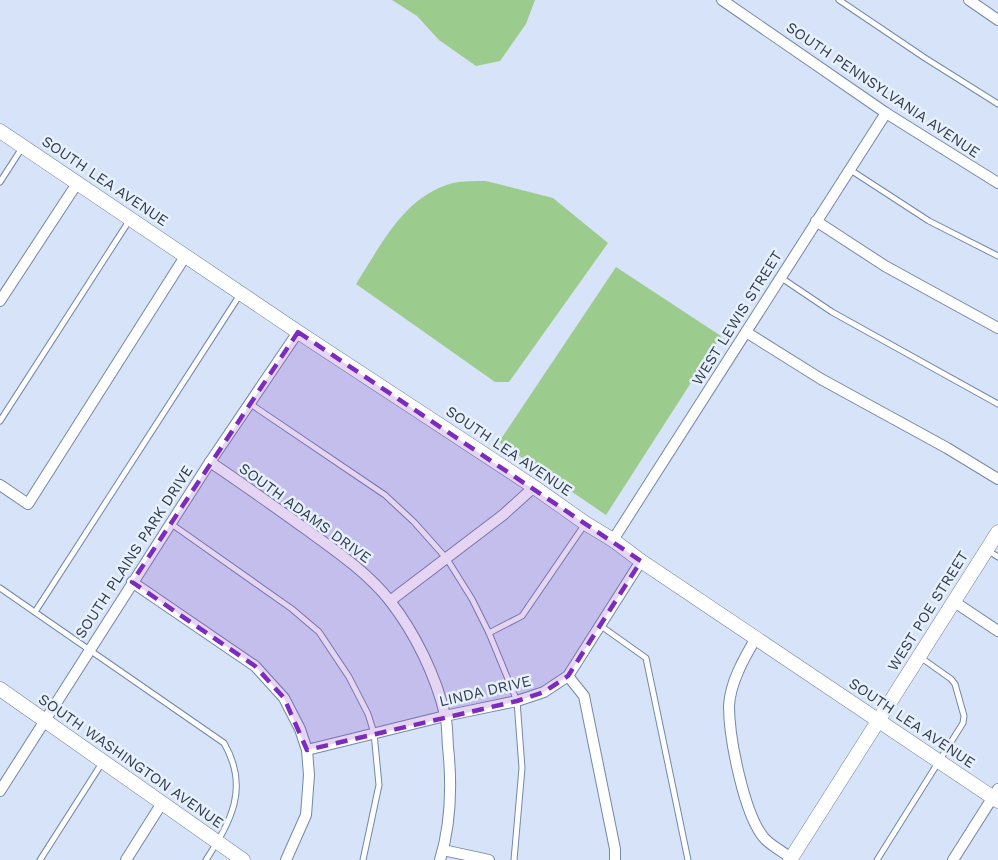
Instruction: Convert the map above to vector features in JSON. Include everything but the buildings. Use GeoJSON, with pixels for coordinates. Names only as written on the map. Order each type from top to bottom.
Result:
{"type":"FeatureCollection","features":[{"type":"Feature","properties":{"kind":"street","name":"SOUTH PENNSYLVANIA AVENUE"},"geometry":{"type":"LineString","coordinates":[[722,0],[886,113],[998,183]]}},
{"type":"Feature","properties":{"kind":"street"},"geometry":{"type":"LineString","coordinates":[[969,0],[998,20]]}},
{"type":"Feature","properties":{"kind":"street","name":"WEST LEWIS STREET"},"geometry":{"type":"LineString","coordinates":[[613,540],[886,113]]}},
{"type":"Feature","properties":{"kind":"street","name":"SOUTH LEA AVENUE"},"geometry":{"type":"LineString","coordinates":[[0,130],[298,332],[534,486],[640,561],[939,762],[996,796]]}},
{"type":"Feature","properties":{"kind":"street"},"geometry":{"type":"LineString","coordinates":[[0,301],[78,182]]}},
{"type":"Feature","properties":{"kind":"street"},"geometry":{"type":"LineString","coordinates":[[816,221],[885,266],[998,328]]}},
{"type":"Feature","properties":{"kind":"street"},"geometry":{"type":"LineString","coordinates":[[0,485],[28,504],[186,255]]}},
{"type":"Feature","properties":{"kind":"street","name":"SOUTH PLAINS PARK DRIVE"},"geometry":{"type":"LineString","coordinates":[[0,791],[170,523],[298,332]]}},
{"type":"Feature","properties":{"kind":"street"},"geometry":{"type":"LineString","coordinates":[[746,332],[821,379],[947,448],[998,479]]}},
{"type":"Feature","properties":{"kind":"street","name":"SOUTH ADAMS DRIVE"},"geometry":{"type":"LineString","coordinates":[[210,462],[365,575],[390,601],[416,641],[432,676],[445,716],[450,761],[450,806],[442,855]]}},
{"type":"Feature","properties":{"kind":"street"},"geometry":{"type":"LineString","coordinates":[[390,601],[447,560],[503,515],[534,486]]}},
{"type":"Feature","properties":{"kind":"street","name":"WEST POE STREET"},"geometry":{"type":"LineString","coordinates":[[790,859],[953,601],[992,553],[998,532]]}},
{"type":"Feature","properties":{"kind":"street","name":"LINDA DRIVE"},"geometry":{"type":"LineString","coordinates":[[307,750],[517,701],[544,692],[568,676],[640,561]]}},
{"type":"Feature","properties":{"kind":"street"},"geometry":{"type":"LineString","coordinates":[[132,582],[255,666],[284,698],[300,729],[307,750],[309,775],[306,814],[286,860]]}},
{"type":"Feature","properties":{"kind":"street"},"geometry":{"type":"LineString","coordinates":[[953,601],[998,631]]}},
{"type":"Feature","properties":{"kind":"street"},"geometry":{"type":"LineString","coordinates":[[756,638],[740,664],[729,705],[733,741],[749,813],[765,839],[790,859]]}},
{"type":"Feature","properties":{"kind":"street"},"geometry":{"type":"LineString","coordinates":[[568,676],[584,696],[609,817],[615,860]]}},
{"type":"Feature","properties":{"kind":"street","name":"SOUTH WASHINGTON AVENUE"},"geometry":{"type":"LineString","coordinates":[[0,689],[243,860]]}},
{"type":"Feature","properties":{"kind":"street"},"geometry":{"type":"LineString","coordinates":[[953,860],[996,796]]}},
{"type":"Feature","properties":{"kind":"street"},"geometry":{"type":"LineString","coordinates":[[126,860],[162,803]]}},
{"type":"Feature","properties":{"kind":"street"},"geometry":{"type":"LineString","coordinates":[[442,855],[489,860]]}},
{"type":"Feature","properties":{"kind":"lane"},"geometry":{"type":"LineString","coordinates":[[839,0],[998,104]]}},
{"type":"Feature","properties":{"kind":"lane"},"geometry":{"type":"LineString","coordinates":[[0,182],[23,146]]}},
{"type":"Feature","properties":{"kind":"lane"},"geometry":{"type":"LineString","coordinates":[[849,169],[929,221],[998,256]]}},
{"type":"Feature","properties":{"kind":"lane"},"geometry":{"type":"LineString","coordinates":[[0,421],[131,218]]}},
{"type":"Feature","properties":{"kind":"lane"},"geometry":{"type":"LineString","coordinates":[[780,277],[832,312],[998,404]]}},
{"type":"Feature","properties":{"kind":"lane"},"geometry":{"type":"LineString","coordinates":[[35,612],[241,292]]}},
{"type":"Feature","properties":{"kind":"lane"},"geometry":{"type":"LineString","coordinates":[[249,403],[385,495],[414,522],[447,560],[472,599],[489,633],[517,701],[522,768],[514,860]]}},
{"type":"Feature","properties":{"kind":"lane"},"geometry":{"type":"LineString","coordinates":[[170,523],[292,609],[320,632],[349,677],[368,714],[374,733],[379,785],[363,860]]}},
{"type":"Feature","properties":{"kind":"lane"},"geometry":{"type":"LineString","coordinates":[[489,633],[522,616],[585,523]]}},
{"type":"Feature","properties":{"kind":"lane"},"geometry":{"type":"LineString","coordinates":[[0,588],[224,743],[236,770],[237,789],[228,824],[206,860]]}},
{"type":"Feature","properties":{"kind":"lane"},"geometry":{"type":"LineString","coordinates":[[601,626],[646,658],[688,860]]}},
{"type":"Feature","properties":{"kind":"lane"},"geometry":{"type":"LineString","coordinates":[[877,860],[963,723],[964,716],[955,684],[918,656]]}},
{"type":"Feature","properties":{"kind":"lane"},"geometry":{"type":"LineString","coordinates":[[40,860],[102,762]]}},
{"type":"Feature","properties":{"kind":"highlighted area"},"geometry":{"type":"Polygon","coordinates":[[[298,332],[641,561],[568,676],[544,692],[517,701],[307,750],[284,698],[255,666],[132,582],[298,332]]]}},
{"type":"Feature","properties":{"kind":"green space"},"geometry":{"type":"Polygon","coordinates":[[[392,0],[535,0],[526,24],[500,61],[476,66],[439,40],[417,16],[392,0]]]}},
{"type":"Feature","properties":{"kind":"green space"},"geometry":{"type":"Polygon","coordinates":[[[486,181],[553,198],[608,243],[509,382],[495,382],[356,284],[396,223],[421,199],[436,189],[453,183],[486,181]]]}},
{"type":"Feature","properties":{"kind":"green space"},"geometry":{"type":"Polygon","coordinates":[[[616,267],[721,336],[606,515],[499,442],[616,267]]]}}]}
